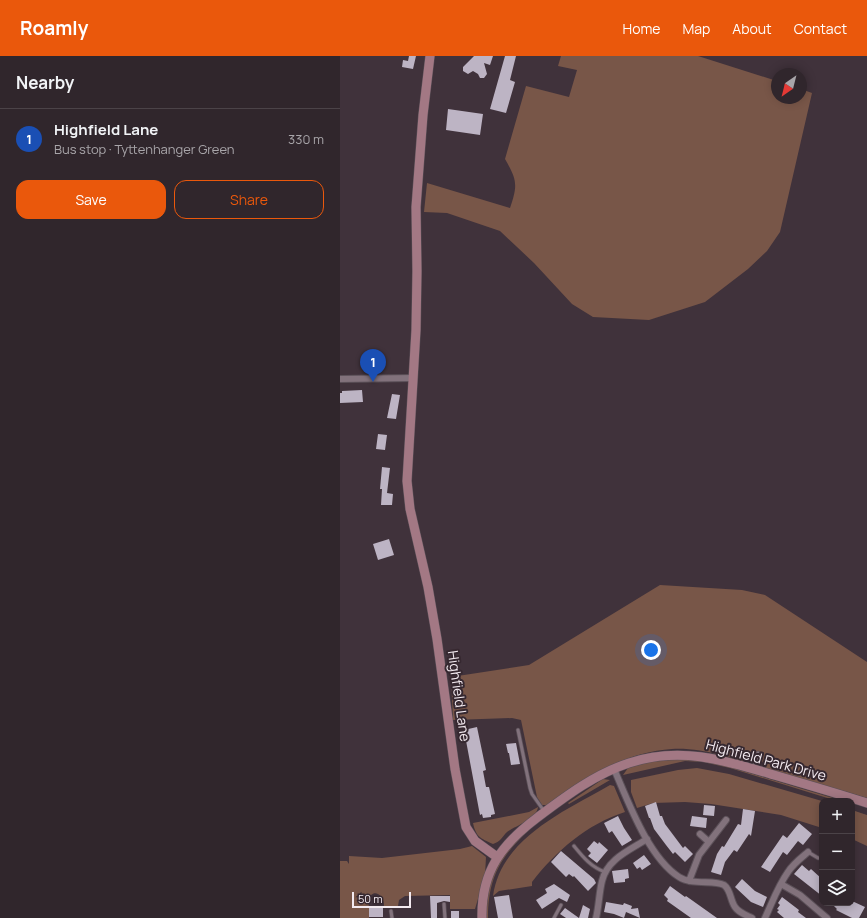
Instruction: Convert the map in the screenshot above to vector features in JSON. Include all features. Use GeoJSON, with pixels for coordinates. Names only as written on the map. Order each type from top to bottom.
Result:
{"type":"FeatureCollection","features":[{"type":"Feature","properties":{"kind":"street","name":"Highfield Lane"},"geometry":{"type":"LineString","coordinates":[[430,56],[423,115],[416,207],[416,330],[407,481],[410,509],[428,587],[437,639],[455,769],[466,827],[475,841],[497,857]]}},
{"type":"Feature","properties":{"kind":"street"},"geometry":{"type":"LineString","coordinates":[[340,379],[413,378]]}},
{"type":"Feature","properties":{"kind":"street","name":"Highfield Park Drive"},"geometry":{"type":"LineString","coordinates":[[497,857],[515,836],[545,812],[598,776],[614,768],[641,759],[656,756],[684,754],[716,758],[867,803]]}},
{"type":"Feature","properties":{"kind":"street"},"geometry":{"type":"LineString","coordinates":[[614,768],[646,839],[666,864],[680,877],[689,881],[696,883],[723,884],[729,891],[735,907],[752,918]]}},
{"type":"Feature","properties":{"kind":"street"},"geometry":{"type":"LineString","coordinates":[[689,881],[693,867],[699,855],[726,820]]}},
{"type":"Feature","properties":{"kind":"street"},"geometry":{"type":"LineString","coordinates":[[700,834],[709,842]]}},
{"type":"Feature","properties":{"kind":"street"},"geometry":{"type":"LineString","coordinates":[[596,918],[605,872],[616,859],[646,839]]}},
{"type":"Feature","properties":{"kind":"street"},"geometry":{"type":"LineString","coordinates":[[765,918],[781,884],[794,864],[808,852]]}},
{"type":"Feature","properties":{"kind":"street"},"geometry":{"type":"LineString","coordinates":[[482,918],[482,898],[490,870],[497,857]]}},
{"type":"Feature","properties":{"kind":"street"},"geometry":{"type":"LineString","coordinates":[[781,884],[800,895],[827,918]]}},
{"type":"Feature","properties":{"kind":"lane"},"geometry":{"type":"LineString","coordinates":[[518,730],[532,794],[545,812]]}},
{"type":"Feature","properties":{"kind":"lane"},"geometry":{"type":"LineString","coordinates":[[754,769],[758,753]]}},
{"type":"Feature","properties":{"kind":"lane"},"geometry":{"type":"LineString","coordinates":[[574,846],[596,869],[605,872]]}},
{"type":"Feature","properties":{"kind":"lane"},"geometry":{"type":"LineString","coordinates":[[808,852],[819,858]]}},
{"type":"Feature","properties":{"kind":"lane"},"geometry":{"type":"LineString","coordinates":[[444,904],[445,918]]}},
{"type":"Feature","properties":{"kind":"lane"},"geometry":{"type":"LineString","coordinates":[[554,918],[561,905]]}},
{"type":"Feature","properties":{"kind":"lane"},"geometry":{"type":"LineString","coordinates":[[391,911],[392,918]]}},
{"type":"Feature","properties":{"kind":"shaded area"},"geometry":{"type":"Polygon","coordinates":[[[561,56],[698,56],[771,79],[771,104],[807,104],[807,91],[812,93],[780,232],[767,251],[748,269],[705,302],[649,320],[593,317],[572,304],[534,263],[500,231],[447,213],[424,212],[427,183],[510,208],[515,183],[512,172],[505,159],[526,86],[569,97],[577,70],[558,66],[561,56]]]}},
{"type":"Feature","properties":{"kind":"shaded area"},"geometry":{"type":"Polygon","coordinates":[[[660,585],[742,590],[765,595],[867,662],[867,798],[766,768],[762,761],[761,754],[756,752],[752,758],[745,761],[703,751],[672,749],[654,751],[622,761],[591,776],[547,805],[542,805],[537,797],[521,720],[512,718],[453,720],[451,677],[529,665],[660,585]]]}},
{"type":"Feature","properties":{"kind":"shaded area"},"geometry":{"type":"Polygon","coordinates":[[[672,759],[703,761],[730,767],[833,798],[827,798],[730,768],[703,762],[685,761],[623,775],[628,768],[648,762],[672,759]]]}},
{"type":"Feature","properties":{"kind":"shaded area"},"geometry":{"type":"Polygon","coordinates":[[[697,768],[729,774],[819,800],[819,827],[781,815],[711,804],[685,802],[653,803],[637,808],[631,792],[631,780],[678,770],[697,768]]]}},
{"type":"Feature","properties":{"kind":"shaded area"},"geometry":{"type":"Polygon","coordinates":[[[603,779],[610,780],[569,804],[568,803],[603,779]]]}},
{"type":"Feature","properties":{"kind":"shaded area"},"geometry":{"type":"Polygon","coordinates":[[[610,785],[614,786],[625,812],[611,817],[585,831],[573,840],[541,871],[532,882],[532,886],[499,891],[493,896],[498,876],[508,858],[522,842],[555,816],[610,785]]]}},
{"type":"Feature","properties":{"kind":"shaded area"},"geometry":{"type":"Polygon","coordinates":[[[538,807],[537,811],[530,819],[507,832],[499,841],[493,844],[479,836],[474,828],[473,823],[529,812],[538,807]]]}},
{"type":"Feature","properties":{"kind":"shaded area"},"geometry":{"type":"Polygon","coordinates":[[[855,811],[867,815],[867,846],[855,840],[855,811]]]}},
{"type":"Feature","properties":{"kind":"shaded area"},"geometry":{"type":"Polygon","coordinates":[[[529,829],[503,859],[498,869],[490,891],[488,918],[486,918],[487,899],[491,881],[498,864],[508,849],[529,829]]]}},
{"type":"Feature","properties":{"kind":"shaded area"},"geometry":{"type":"Polygon","coordinates":[[[472,846],[486,857],[485,875],[475,909],[450,909],[450,895],[405,896],[399,900],[398,906],[384,906],[380,895],[375,893],[372,894],[368,901],[369,918],[340,918],[340,861],[347,861],[349,864],[349,856],[382,858],[460,849],[472,846]]]}},
{"type":"Feature","properties":{"kind":"building"},"geometry":{"type":"Polygon","coordinates":[[[409,56],[416,56],[413,69],[402,67],[403,60],[408,61],[409,56]]]}},
{"type":"Feature","properties":{"kind":"building"},"geometry":{"type":"Polygon","coordinates":[[[474,56],[493,56],[490,65],[484,63],[487,74],[484,78],[480,78],[478,74],[473,71],[468,74],[463,71],[463,67],[474,56]]]}},
{"type":"Feature","properties":{"kind":"building"},"geometry":{"type":"Polygon","coordinates":[[[505,56],[516,56],[510,80],[515,82],[506,113],[490,109],[505,56]]]}},
{"type":"Feature","properties":{"kind":"building"},"geometry":{"type":"Polygon","coordinates":[[[448,109],[483,114],[480,135],[446,130],[448,109]]]}},
{"type":"Feature","properties":{"kind":"building"},"geometry":{"type":"Polygon","coordinates":[[[362,390],[363,402],[340,403],[340,393],[342,393],[342,391],[362,390]]]}},
{"type":"Feature","properties":{"kind":"building"},"geometry":{"type":"Polygon","coordinates":[[[392,394],[400,395],[396,419],[387,418],[392,394]]]}},
{"type":"Feature","properties":{"kind":"building"},"geometry":{"type":"Polygon","coordinates":[[[378,434],[387,435],[385,450],[376,449],[378,434]]]}},
{"type":"Feature","properties":{"kind":"building"},"geometry":{"type":"Polygon","coordinates":[[[382,467],[390,468],[387,493],[393,494],[392,505],[381,505],[382,489],[380,489],[382,467]]]}},
{"type":"Feature","properties":{"kind":"building"},"geometry":{"type":"Polygon","coordinates":[[[389,539],[394,555],[378,560],[373,544],[389,539]]]}},
{"type":"Feature","properties":{"kind":"building"},"geometry":{"type":"Polygon","coordinates":[[[477,727],[486,770],[483,771],[486,787],[489,787],[495,814],[491,815],[491,817],[483,818],[482,814],[480,815],[464,730],[477,727]]]}},
{"type":"Feature","properties":{"kind":"building"},"geometry":{"type":"Polygon","coordinates":[[[516,743],[520,764],[511,765],[506,744],[516,743]]]}},
{"type":"Feature","properties":{"kind":"building"},"geometry":{"type":"Polygon","coordinates":[[[656,802],[660,816],[662,816],[665,824],[683,848],[685,846],[693,854],[685,862],[675,852],[673,854],[654,829],[645,806],[656,802]]]}},
{"type":"Feature","properties":{"kind":"building"},"geometry":{"type":"Polygon","coordinates":[[[704,805],[715,806],[714,816],[703,815],[704,805]]]}},
{"type":"Feature","properties":{"kind":"building"},"geometry":{"type":"Polygon","coordinates":[[[743,809],[755,811],[751,836],[749,834],[737,852],[734,850],[725,862],[721,875],[711,872],[717,854],[722,846],[724,847],[738,824],[741,825],[743,809]]]}},
{"type":"Feature","properties":{"kind":"building"},"geometry":{"type":"Polygon","coordinates":[[[618,816],[632,840],[622,846],[612,831],[609,833],[604,823],[618,816]]]}},
{"type":"Feature","properties":{"kind":"building"},"geometry":{"type":"Polygon","coordinates":[[[692,816],[707,818],[706,828],[690,826],[692,816]]]}},
{"type":"Feature","properties":{"kind":"building"},"geometry":{"type":"Polygon","coordinates":[[[799,823],[812,834],[803,845],[798,841],[787,855],[783,852],[770,872],[761,867],[783,835],[787,838],[799,823]]]}},
{"type":"Feature","properties":{"kind":"building"},"geometry":{"type":"Polygon","coordinates":[[[594,841],[598,844],[599,842],[608,850],[597,863],[588,856],[591,853],[587,849],[594,841]]]}},
{"type":"Feature","properties":{"kind":"building"},"geometry":{"type":"Polygon","coordinates":[[[561,851],[594,879],[596,883],[588,891],[574,876],[573,877],[569,874],[566,877],[551,862],[561,851]]]}},
{"type":"Feature","properties":{"kind":"building"},"geometry":{"type":"Polygon","coordinates":[[[644,855],[651,864],[642,870],[640,867],[637,869],[633,863],[644,855]]]}},
{"type":"Feature","properties":{"kind":"building"},"geometry":{"type":"Polygon","coordinates":[[[802,865],[809,871],[811,869],[819,876],[819,894],[794,874],[802,865]]]}},
{"type":"Feature","properties":{"kind":"building"},"geometry":{"type":"Polygon","coordinates":[[[628,869],[629,878],[625,879],[625,882],[614,883],[612,871],[628,869]]]}},
{"type":"Feature","properties":{"kind":"building"},"geometry":{"type":"Polygon","coordinates":[[[742,879],[755,891],[767,897],[763,907],[751,902],[735,887],[742,879]]]}},
{"type":"Feature","properties":{"kind":"building"},"geometry":{"type":"Polygon","coordinates":[[[554,884],[570,895],[567,902],[559,898],[542,909],[536,900],[547,893],[545,889],[554,884]]]}},
{"type":"Feature","properties":{"kind":"building"},"geometry":{"type":"Polygon","coordinates":[[[670,886],[717,918],[691,918],[667,901],[668,899],[664,895],[670,886]]]}},
{"type":"Feature","properties":{"kind":"building"},"geometry":{"type":"Polygon","coordinates":[[[509,895],[513,918],[498,918],[494,897],[509,895]]]}},
{"type":"Feature","properties":{"kind":"building"},"geometry":{"type":"Polygon","coordinates":[[[430,896],[450,896],[450,902],[444,901],[437,903],[437,918],[431,918],[430,896]]]}},
{"type":"Feature","properties":{"kind":"building"},"geometry":{"type":"Polygon","coordinates":[[[782,897],[799,910],[798,912],[806,918],[784,918],[777,912],[780,905],[778,903],[782,897]]]}},
{"type":"Feature","properties":{"kind":"building"},"geometry":{"type":"Polygon","coordinates":[[[606,902],[623,905],[624,903],[632,906],[631,909],[638,908],[640,918],[626,912],[624,918],[604,912],[606,902]]]}},
{"type":"Feature","properties":{"kind":"building"},"geometry":{"type":"Polygon","coordinates":[[[855,902],[865,907],[859,918],[852,918],[836,910],[837,909],[834,906],[855,906],[855,902]]]}},
{"type":"Feature","properties":{"kind":"building"},"geometry":{"type":"Polygon","coordinates":[[[583,905],[590,909],[588,918],[579,918],[583,905]]]}},
{"type":"Feature","properties":{"kind":"building"},"geometry":{"type":"Polygon","coordinates":[[[383,906],[383,917],[369,917],[369,907],[383,906]]]}},
{"type":"Feature","properties":{"kind":"building"},"geometry":{"type":"Polygon","coordinates":[[[565,908],[579,918],[566,918],[560,914],[565,908]]]}},
{"type":"Feature","properties":{"kind":"building"},"geometry":{"type":"Polygon","coordinates":[[[451,911],[459,911],[459,918],[451,918],[451,911]]]}},
{"type":"Feature","properties":{"kind":"place","name":"Highfield Lane"},"geometry":{"type":"Point","coordinates":[373,382]}}]}
